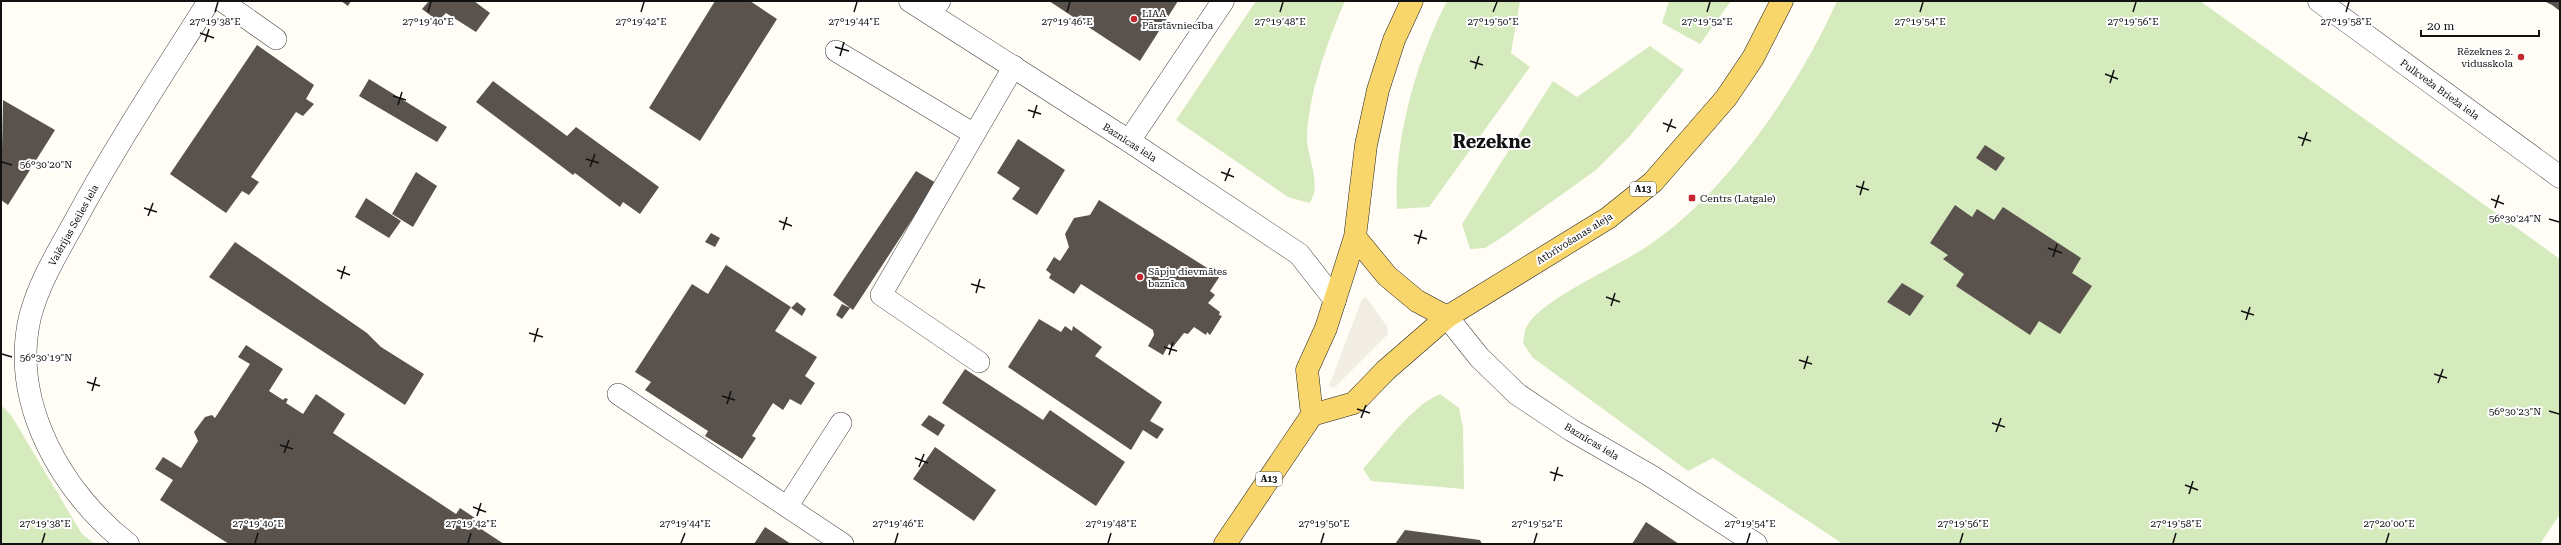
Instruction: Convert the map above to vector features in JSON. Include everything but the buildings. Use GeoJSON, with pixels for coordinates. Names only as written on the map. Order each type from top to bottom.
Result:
{"type":"FeatureCollection","features":[{"type":"Feature","properties":{"kind":"main road"},"geometry":{"type":"LineString","coordinates":[[1312,415],[1307,370],[1335,300],[1354,237],[1366,145],[1378,90],[1394,40],[1412,1]]}},
{"type":"Feature","properties":{"kind":"main road","name":"Atbrīvošanas aleja"},"geometry":{"type":"LineString","coordinates":[[1312,415],[1354,403],[1386,370],[1446,317],[1608,218],[1653,182],[1726,98],[1753,58],[1782,1]]}},
{"type":"Feature","properties":{"kind":"main road"},"geometry":{"type":"LineString","coordinates":[[1354,237],[1387,276],[1417,301],[1446,317]]}},
{"type":"Feature","properties":{"kind":"main road","name":"A13"},"geometry":{"type":"LineString","coordinates":[[1225,544],[1312,415]]}},
{"type":"Feature","properties":{"kind":"street","name":"Valērijas Seiles iela"},"geometry":{"type":"LineString","coordinates":[[128,544],[100,521],[61,470],[38,426],[28,379],[30,318],[43,281],[109,159],[209,1]]}},
{"type":"Feature","properties":{"kind":"street","name":"Baznīcas iela"},"geometry":{"type":"LineString","coordinates":[[910,1],[935,7],[1014,66],[1299,254],[1335,300]]}},
{"type":"Feature","properties":{"kind":"street"},"geometry":{"type":"LineString","coordinates":[[1129,141],[1223,1]]}},
{"type":"Feature","properties":{"kind":"street","name":"Pulkveža Brieža iela"},"geometry":{"type":"LineString","coordinates":[[2319,1],[2560,177]]}},
{"type":"Feature","properties":{"kind":"street","name":"Baznīcas iela"},"geometry":{"type":"LineString","coordinates":[[1446,317],[1479,357],[1517,394],[1571,430],[1651,476],[1756,544]]}},
{"type":"Feature","properties":{"kind":"lane"},"geometry":{"type":"LineString","coordinates":[[222,1],[276,39]]}},
{"type":"Feature","properties":{"kind":"lane"},"geometry":{"type":"LineString","coordinates":[[836,51],[974,134]]}},
{"type":"Feature","properties":{"kind":"lane"},"geometry":{"type":"LineString","coordinates":[[978,362],[881,295],[1014,66]]}},
{"type":"Feature","properties":{"kind":"lane"},"geometry":{"type":"LineString","coordinates":[[618,394],[843,544]]}},
{"type":"Feature","properties":{"kind":"lane"},"geometry":{"type":"LineString","coordinates":[[788,507],[841,423]]}},
{"type":"Feature","properties":{"kind":"green space"},"geometry":{"type":"Polygon","coordinates":[[[1256,1],[1345,1],[1320,68],[1311,104],[1307,138],[1315,180],[1315,189],[1309,203],[1288,197],[1176,120],[1256,1]]]}},
{"type":"Feature","properties":{"kind":"green space"},"geometry":{"type":"Polygon","coordinates":[[[1447,1],[1520,1],[1511,53],[1530,67],[1429,207],[1397,209],[1399,157],[1409,102],[1426,49],[1447,1]]]}},
{"type":"Feature","properties":{"kind":"green space"},"geometry":{"type":"Polygon","coordinates":[[[1669,1],[1731,1],[1700,44],[1662,23],[1669,1]]]}},
{"type":"Feature","properties":{"kind":"green space"},"geometry":{"type":"Polygon","coordinates":[[[1837,1],[2200,1],[2560,259],[2560,514],[2540,544],[1843,544],[1713,458],[1688,471],[1532,357],[1523,343],[1526,328],[1536,315],[1566,293],[1652,243],[1680,221],[1708,195],[1734,165],[1759,134],[1803,67],[1822,33],[1837,1]]]}},
{"type":"Feature","properties":{"kind":"green space"},"geometry":{"type":"Polygon","coordinates":[[[1650,46],[1684,70],[1629,137],[1596,170],[1501,238],[1485,248],[1470,249],[1462,224],[1553,81],[1577,97],[1650,46]]]}},
{"type":"Feature","properties":{"kind":"green space"},"geometry":{"type":"Polygon","coordinates":[[[1440,394],[1459,408],[1463,427],[1464,489],[1371,481],[1363,469],[1409,416],[1430,399],[1440,394]]]}},
{"type":"Feature","properties":{"kind":"green space"},"geometry":{"type":"Polygon","coordinates":[[[1,405],[11,415],[82,534],[95,544],[1,544],[1,405]]]}},
{"type":"Feature","properties":{"kind":"shaded area"},"geometry":{"type":"Polygon","coordinates":[[[1366,297],[1388,328],[1388,334],[1334,388],[1329,386],[1362,299],[1366,297]]]}},
{"type":"Feature","properties":{"kind":"place","name":"LIAA Pārstāvniecība"},"geometry":{"type":"Point","coordinates":[1134,19]}},
{"type":"Feature","properties":{"kind":"place","name":"Rēzeknes 2. vidusskola"},"geometry":{"type":"Point","coordinates":[2521,57]}},
{"type":"Feature","properties":{"kind":"place","name":"Centrs (Latgale)"},"geometry":{"type":"Point","coordinates":[1692,198]}},
{"type":"Feature","properties":{"kind":"place","name":"Sāpju dievmātes baznīca"},"geometry":{"type":"Point","coordinates":[1140,277]}},
{"type":"Feature","properties":{"kind":"district","name":"Rezekne"},"geometry":{"type":"Point","coordinates":[1492,142]}}]}
